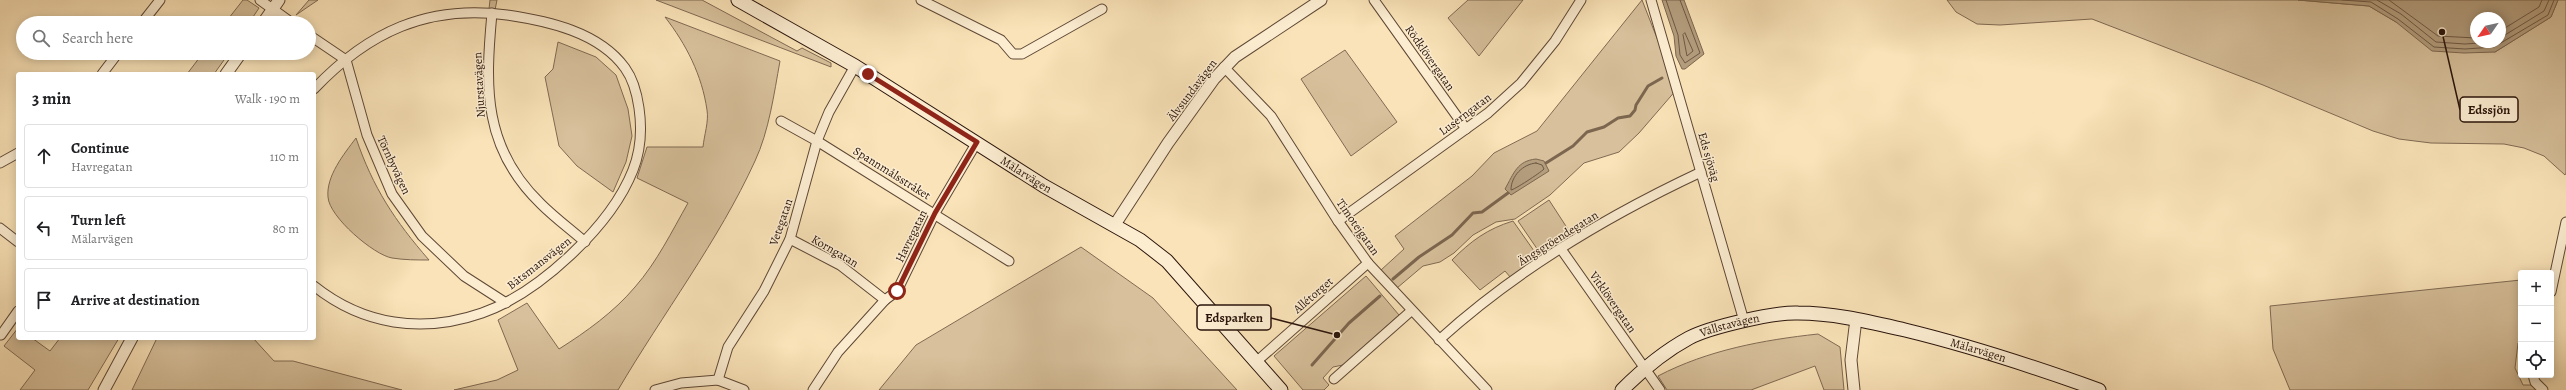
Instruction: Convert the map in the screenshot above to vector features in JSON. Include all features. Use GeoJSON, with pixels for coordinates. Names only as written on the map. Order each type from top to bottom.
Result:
{"type":"FeatureCollection","features":[{"type":"Feature","properties":{"kind":"main road","name":"Mälarvägen"},"geometry":{"type":"LineString","coordinates":[[738,0],[855,66],[977,142],[1044,186],[1140,240],[1167,261],[1281,390]]}},
{"type":"Feature","properties":{"kind":"main road","name":"Vällstavägen"},"geometry":{"type":"LineString","coordinates":[[1622,390],[1645,369],[1690,338],[1744,321],[1797,313],[1856,318]]}},
{"type":"Feature","properties":{"kind":"main road","name":"Mälarvägen"},"geometry":{"type":"LineString","coordinates":[[1856,318],[1944,340],[2037,368],[2099,390]]}},
{"type":"Feature","properties":{"kind":"street"},"geometry":{"type":"LineString","coordinates":[[147,16],[160,0]]}},
{"type":"Feature","properties":{"kind":"street"},"geometry":{"type":"LineString","coordinates":[[260,0],[276,4],[286,16]]}},
{"type":"Feature","properties":{"kind":"street"},"geometry":{"type":"LineString","coordinates":[[921,0],[1002,40],[1013,54],[1022,54],[1102,9]]}},
{"type":"Feature","properties":{"kind":"street","name":"Älvsundavägen"},"geometry":{"type":"LineString","coordinates":[[1114,226],[1168,143],[1224,67],[1236,56],[1321,0]]}},
{"type":"Feature","properties":{"kind":"street","name":"Rödklövergatan"},"geometry":{"type":"LineString","coordinates":[[1374,0],[1466,129]]}},
{"type":"Feature","properties":{"kind":"street","name":"Luserngatan"},"geometry":{"type":"LineString","coordinates":[[1338,221],[1488,113],[1521,83],[1555,41],[1581,0]]}},
{"type":"Feature","properties":{"kind":"street","name":"Eds sjöväg"},"geometry":{"type":"LineString","coordinates":[[1651,0],[1744,321]]}},
{"type":"Feature","properties":{"kind":"street"},"geometry":{"type":"LineString","coordinates":[[268,16],[276,4]]}},
{"type":"Feature","properties":{"kind":"street","name":"Båtsmansvägen"},"geometry":{"type":"LineString","coordinates":[[316,87],[360,47],[388,30],[421,19],[456,13],[492,13],[550,22],[582,35],[606,50],[625,68],[636,93],[640,119],[640,144],[633,170],[620,197],[585,242],[556,267],[506,303],[482,313],[459,320],[432,324],[404,324],[380,320],[354,312],[332,300],[316,288]]}},
{"type":"Feature","properties":{"kind":"street","name":"Njurstavägen"},"geometry":{"type":"LineString","coordinates":[[492,13],[488,59],[490,112],[496,136],[523,185],[540,203],[585,242]]}},
{"type":"Feature","properties":{"kind":"street"},"geometry":{"type":"LineString","coordinates":[[316,40],[346,60]]}},
{"type":"Feature","properties":{"kind":"street"},"geometry":{"type":"LineString","coordinates":[[104,72],[113,60]]}},
{"type":"Feature","properties":{"kind":"street"},"geometry":{"type":"LineString","coordinates":[[227,72],[236,60]]}},
{"type":"Feature","properties":{"kind":"street","name":"Törnbyvägen"},"geometry":{"type":"LineString","coordinates":[[346,60],[367,135],[392,194],[422,236],[443,258],[464,276],[506,303]]}},
{"type":"Feature","properties":{"kind":"street","name":"Vetegatan"},"geometry":{"type":"LineString","coordinates":[[718,380],[728,347],[764,291],[790,239],[818,141],[829,112],[855,66]]}},
{"type":"Feature","properties":{"kind":"street","name":"Timotejgatan"},"geometry":{"type":"LineString","coordinates":[[1224,67],[1271,116],[1338,221],[1368,263],[1411,311],[1487,390]]}},
{"type":"Feature","properties":{"kind":"street","name":"Spannmålsstråket"},"geometry":{"type":"LineString","coordinates":[[781,121],[818,141],[935,213],[1009,261]]}},
{"type":"Feature","properties":{"kind":"street","name":"Havregatan"},"geometry":{"type":"LineString","coordinates":[[813,390],[838,352],[885,300],[897,291],[935,213],[977,142]]}},
{"type":"Feature","properties":{"kind":"street"},"geometry":{"type":"LineString","coordinates":[[0,163],[16,154]]}},
{"type":"Feature","properties":{"kind":"street","name":"Ängsgröendegatan"},"geometry":{"type":"LineString","coordinates":[[1439,340],[1491,296],[1561,248],[1645,198],[1701,172]]}},
{"type":"Feature","properties":{"kind":"street"},"geometry":{"type":"LineString","coordinates":[[2554,278],[2566,222]]}},
{"type":"Feature","properties":{"kind":"street"},"geometry":{"type":"LineString","coordinates":[[0,228],[16,240]]}},
{"type":"Feature","properties":{"kind":"street","name":"Korngatan"},"geometry":{"type":"LineString","coordinates":[[790,239],[840,265],[885,300]]}},
{"type":"Feature","properties":{"kind":"street","name":"Vitklövergatan"},"geometry":{"type":"LineString","coordinates":[[1561,248],[1660,390]]}},
{"type":"Feature","properties":{"kind":"street","name":"Allétorget"},"geometry":{"type":"LineString","coordinates":[[1256,362],[1368,263]]}},
{"type":"Feature","properties":{"kind":"street"},"geometry":{"type":"LineString","coordinates":[[1334,379],[1411,311]]}},
{"type":"Feature","properties":{"kind":"street"},"geometry":{"type":"LineString","coordinates":[[1,335],[16,314]]}},
{"type":"Feature","properties":{"kind":"street"},"geometry":{"type":"LineString","coordinates":[[1854,390],[1851,360],[1856,318]]}},
{"type":"Feature","properties":{"kind":"street"},"geometry":{"type":"LineString","coordinates":[[104,390],[131,340]]}},
{"type":"Feature","properties":{"kind":"street"},"geometry":{"type":"LineString","coordinates":[[2534,378],[2535,382],[2543,390]]}},
{"type":"Feature","properties":{"kind":"street"},"geometry":{"type":"LineString","coordinates":[[655,390],[681,383],[718,380],[744,390]]}},
{"type":"Feature","properties":{"kind":"shaded area"},"geometry":{"type":"Polygon","coordinates":[[[243,0],[247,0],[259,8],[254,16],[230,16],[243,0]]]}},
{"type":"Feature","properties":{"kind":"shaded area"},"geometry":{"type":"Polygon","coordinates":[[[309,0],[318,0],[296,15],[309,0]]]}},
{"type":"Feature","properties":{"kind":"shaded area"},"geometry":{"type":"Polygon","coordinates":[[[490,0],[497,0],[495,10],[489,9],[490,0]]]}},
{"type":"Feature","properties":{"kind":"shaded area"},"geometry":{"type":"Polygon","coordinates":[[[656,0],[702,0],[797,51],[802,48],[831,63],[831,67],[656,0]]]}},
{"type":"Feature","properties":{"kind":"shaded area"},"geometry":{"type":"Polygon","coordinates":[[[1468,0],[1523,0],[1479,56],[1448,18],[1468,0]]]}},
{"type":"Feature","properties":{"kind":"shaded area"},"geometry":{"type":"Polygon","coordinates":[[[1642,0],[1677,89],[1639,133],[1619,152],[1584,163],[1550,195],[1515,219],[1496,222],[1473,235],[1454,253],[1440,262],[1423,266],[1397,288],[1381,270],[1404,249],[1395,236],[1472,176],[1494,153],[1537,131],[1642,0]]]}},
{"type":"Feature","properties":{"kind":"shaded area"},"geometry":{"type":"Polygon","coordinates":[[[1947,0],[2298,0],[2369,6],[2396,22],[2470,44],[2470,48],[2482,48],[2495,52],[2501,48],[2506,48],[2506,45],[2551,17],[2558,0],[2566,0],[2566,173],[2565,175],[2544,156],[2524,148],[2504,144],[2431,143],[2399,139],[2373,131],[2263,85],[2092,19],[2000,25],[1977,24],[1956,12],[1947,0]]]}},
{"type":"Feature","properties":{"kind":"shaded area"},"geometry":{"type":"Polygon","coordinates":[[[665,17],[780,61],[770,112],[760,149],[725,220],[618,390],[454,390],[497,380],[518,370],[498,320],[527,303],[559,349],[599,321],[627,296],[643,277],[670,235],[688,203],[637,178],[647,147],[703,147],[707,124],[707,114],[705,97],[692,60],[680,38],[665,17]]]}},
{"type":"Feature","properties":{"kind":"shaded area"},"geometry":{"type":"Polygon","coordinates":[[[558,42],[596,57],[616,75],[628,109],[632,136],[626,162],[613,192],[577,166],[559,146],[545,77],[553,69],[558,42]]]}},
{"type":"Feature","properties":{"kind":"shaded area"},"geometry":{"type":"Polygon","coordinates":[[[1345,50],[1397,122],[1351,156],[1301,79],[1345,50]]]}},
{"type":"Feature","properties":{"kind":"shaded area"},"geometry":{"type":"Polygon","coordinates":[[[198,60],[224,60],[215,72],[189,72],[198,60]]]}},
{"type":"Feature","properties":{"kind":"shaded area"},"geometry":{"type":"Polygon","coordinates":[[[356,138],[370,173],[386,203],[406,232],[429,260],[392,258],[375,250],[364,243],[344,224],[330,205],[328,189],[333,173],[341,158],[356,138]]]}},
{"type":"Feature","properties":{"kind":"shaded area"},"geometry":{"type":"Polygon","coordinates":[[[1549,200],[1573,237],[1542,256],[1518,221],[1549,200]]]}},
{"type":"Feature","properties":{"kind":"shaded area"},"geometry":{"type":"Polygon","coordinates":[[[1513,221],[1539,258],[1511,278],[1505,271],[1480,290],[1452,260],[1480,236],[1513,221]]]}},
{"type":"Feature","properties":{"kind":"shaded area"},"geometry":{"type":"Polygon","coordinates":[[[1081,247],[1153,298],[1237,390],[879,390],[916,345],[1081,247]]]}},
{"type":"Feature","properties":{"kind":"shaded area"},"geometry":{"type":"Polygon","coordinates":[[[1366,276],[1399,315],[1343,365],[1333,367],[1323,378],[1329,385],[1324,390],[1303,390],[1274,356],[1366,276]]]}},
{"type":"Feature","properties":{"kind":"shaded area"},"geometry":{"type":"Polygon","coordinates":[[[2518,280],[2518,343],[2515,368],[2518,378],[2520,378],[2523,385],[2532,385],[2536,390],[2290,390],[2273,349],[2270,306],[2518,280]]]}},
{"type":"Feature","properties":{"kind":"shaded area"},"geometry":{"type":"Polygon","coordinates":[[[16,331],[16,340],[35,340],[50,351],[58,340],[118,340],[88,390],[20,390],[35,370],[4,346],[16,331]]]}},
{"type":"Feature","properties":{"kind":"shaded area"},"geometry":{"type":"Polygon","coordinates":[[[1818,334],[1840,347],[1844,390],[1824,390],[1815,366],[1751,390],[1667,390],[1658,376],[1696,359],[1716,353],[1777,339],[1818,334]]]}},
{"type":"Feature","properties":{"kind":"shaded area"},"geometry":{"type":"Polygon","coordinates":[[[156,340],[255,340],[274,361],[293,361],[402,390],[132,390],[156,340]]]}},
{"type":"Feature","properties":{"kind":"water"},"geometry":{"type":"Polygon","coordinates":[[[1662,0],[1684,0],[1704,54],[1685,69],[1682,69],[1676,56],[1674,36],[1662,0]]]}},
{"type":"Feature","properties":{"kind":"water"},"geometry":{"type":"Polygon","coordinates":[[[2298,0],[2558,0],[2551,17],[2506,45],[2506,12],[2470,12],[2470,48],[2501,48],[2495,52],[2464,53],[2432,51],[2396,22],[2369,6],[2298,0]]]}},
{"type":"Feature","properties":{"kind":"water"},"geometry":{"type":"Polygon","coordinates":[[[1536,159],[1544,161],[1549,171],[1511,195],[1505,189],[1514,173],[1524,162],[1536,159]]]}},
{"type":"Feature","properties":{"kind":"waterway"},"geometry":{"type":"LineString","coordinates":[[1546,163],[1573,146],[1587,132],[1604,127],[1618,118],[1630,116],[1635,110],[1636,105],[1648,86],[1662,78]]}},
{"type":"Feature","properties":{"kind":"waterway"},"geometry":{"type":"LineString","coordinates":[[1393,279],[1419,257],[1452,235],[1473,213],[1482,212],[1508,193]]}},
{"type":"Feature","properties":{"kind":"waterway"},"geometry":{"type":"LineString","coordinates":[[1312,365],[1349,323],[1380,296]]}},
{"type":"Feature","properties":{"kind":"place","name":"Edssjön"},"geometry":{"type":"Point","coordinates":[2442,32]}},
{"type":"Feature","properties":{"kind":"place","name":"Edsparken"},"geometry":{"type":"Point","coordinates":[1337,335]}},
{"type":"Feature","properties":{"kind":"route"},"geometry":{"type":"LineString","coordinates":[[868,74],[977,142],[935,213],[897,291]]}}]}
